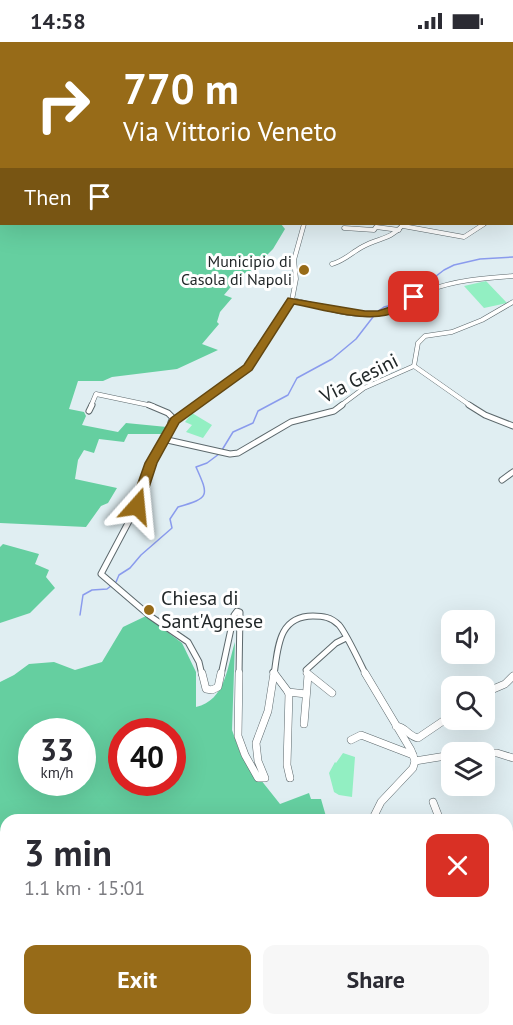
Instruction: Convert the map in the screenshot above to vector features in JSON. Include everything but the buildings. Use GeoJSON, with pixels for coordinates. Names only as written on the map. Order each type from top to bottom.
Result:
{"type":"FeatureCollection","features":[{"type":"Feature","properties":{"kind":"street"},"geometry":{"type":"LineString","coordinates":[[304,225],[294,260],[296,279],[292,300],[248,368],[177,418],[171,426],[149,469],[137,506],[101,570],[104,578],[119,591],[188,642],[200,662],[206,689],[212,690],[218,687],[234,615],[237,611],[240,612],[238,735],[245,755],[258,778],[265,778],[258,761],[256,743],[268,711],[278,647],[286,625],[293,620],[307,616],[322,616],[332,619],[341,627],[414,758],[409,773],[381,802],[375,814]]}},
{"type":"Feature","properties":{"kind":"street"},"geometry":{"type":"LineString","coordinates":[[332,264],[343,261],[362,247],[384,240],[403,225],[464,237],[482,225]]}},
{"type":"Feature","properties":{"kind":"street"},"geometry":{"type":"LineString","coordinates":[[344,228],[374,230],[376,227],[399,230]]}},
{"type":"Feature","properties":{"kind":"street"},"geometry":{"type":"LineString","coordinates":[[292,300],[379,314],[403,306],[414,297],[437,287],[483,278],[513,276]]}},
{"type":"Feature","properties":{"kind":"street","name":"Via Gesini"},"geometry":{"type":"LineString","coordinates":[[163,439],[230,454],[244,450],[291,422],[334,411],[364,388],[414,366],[418,343],[425,336],[447,334],[470,325],[513,302]]}},
{"type":"Feature","properties":{"kind":"street"},"geometry":{"type":"LineString","coordinates":[[414,366],[465,404],[497,422],[513,426]]}},
{"type":"Feature","properties":{"kind":"street"},"geometry":{"type":"LineString","coordinates":[[89,411],[96,394],[103,394],[169,412],[173,418],[169,424],[171,426]]}},
{"type":"Feature","properties":{"kind":"street"},"geometry":{"type":"LineString","coordinates":[[502,480],[513,472]]}},
{"type":"Feature","properties":{"kind":"street"},"geometry":{"type":"LineString","coordinates":[[304,724],[308,675],[306,670],[336,643],[346,638]]}},
{"type":"Feature","properties":{"kind":"street"},"geometry":{"type":"LineString","coordinates":[[273,672],[288,692],[290,709],[287,765],[290,778]]}},
{"type":"Feature","properties":{"kind":"street"},"geometry":{"type":"LineString","coordinates":[[308,675],[332,693]]}},
{"type":"Feature","properties":{"kind":"street"},"geometry":{"type":"LineString","coordinates":[[495,688],[506,684],[513,675]]}},
{"type":"Feature","properties":{"kind":"street"},"geometry":{"type":"LineString","coordinates":[[288,692],[306,694]]}},
{"type":"Feature","properties":{"kind":"street"},"geometry":{"type":"LineString","coordinates":[[396,726],[403,726],[414,738],[421,737],[441,723]]}},
{"type":"Feature","properties":{"kind":"street"},"geometry":{"type":"LineString","coordinates":[[351,740],[362,735],[414,758],[441,757]]}},
{"type":"Feature","properties":{"kind":"street"},"geometry":{"type":"LineString","coordinates":[[495,753],[513,758]]}},
{"type":"Feature","properties":{"kind":"street"},"geometry":{"type":"LineString","coordinates":[[433,802],[438,814]]}},
{"type":"Feature","properties":{"kind":"green space"},"geometry":{"type":"Polygon","coordinates":[[[0,225],[282,225],[285,229],[273,249],[252,270],[241,275],[224,295],[232,298],[220,312],[217,322],[219,324],[202,344],[218,350],[177,369],[112,377],[103,381],[78,381],[69,409],[84,412],[86,416],[82,425],[118,432],[126,423],[167,427],[163,434],[128,434],[124,442],[99,439],[94,453],[84,450],[78,460],[75,479],[117,488],[108,503],[101,506],[86,527],[0,523],[0,225]]]}},
{"type":"Feature","properties":{"kind":"green space"},"geometry":{"type":"Polygon","coordinates":[[[486,281],[507,303],[484,308],[464,286],[486,281]]]}},
{"type":"Feature","properties":{"kind":"green space"},"geometry":{"type":"Polygon","coordinates":[[[192,413],[212,425],[203,438],[186,432],[192,425],[185,422],[192,413]]]}},
{"type":"Feature","properties":{"kind":"green space"},"geometry":{"type":"Polygon","coordinates":[[[3,544],[39,554],[35,564],[49,570],[46,577],[55,588],[30,613],[0,623],[0,547],[3,544]]]}},
{"type":"Feature","properties":{"kind":"green space"},"geometry":{"type":"Polygon","coordinates":[[[146,616],[182,643],[196,672],[196,707],[206,703],[219,690],[227,672],[235,642],[232,730],[241,755],[280,804],[309,793],[311,799],[321,799],[325,814],[0,814],[0,682],[29,664],[54,662],[75,670],[102,662],[123,627],[146,616]]]}},
{"type":"Feature","properties":{"kind":"green space"},"geometry":{"type":"Polygon","coordinates":[[[343,753],[355,757],[352,797],[334,792],[329,773],[343,753]]]}},
{"type":"Feature","properties":{"kind":"waterway"},"geometry":{"type":"LineString","coordinates":[[375,313],[384,307],[400,303],[401,292],[414,293],[454,265],[480,259],[513,257]]}},
{"type":"Feature","properties":{"kind":"waterway"},"geometry":{"type":"LineString","coordinates":[[222,450],[233,432],[253,423],[258,411],[288,395],[297,378],[332,359],[356,339],[373,317]]}},
{"type":"Feature","properties":{"kind":"waterway"},"geometry":{"type":"LineString","coordinates":[[80,615],[83,595],[92,590],[107,589],[116,582],[119,575],[130,568],[141,555],[172,528],[170,519],[178,507],[201,498],[204,490],[196,467],[207,463],[219,454]]}},
{"type":"Feature","properties":{"kind":"place","name":"Municipio di Casola di Napoli"},"geometry":{"type":"Point","coordinates":[304,270]}},
{"type":"Feature","properties":{"kind":"place","name":"Chiesa di Sant'Agnese"},"geometry":{"type":"Point","coordinates":[149,610]}},
{"type":"Feature","properties":{"kind":"route"},"geometry":{"type":"LineString","coordinates":[[137,506],[151,463],[175,421],[248,368],[292,300],[365,314],[379,314],[403,306],[414,297]]}}]}
